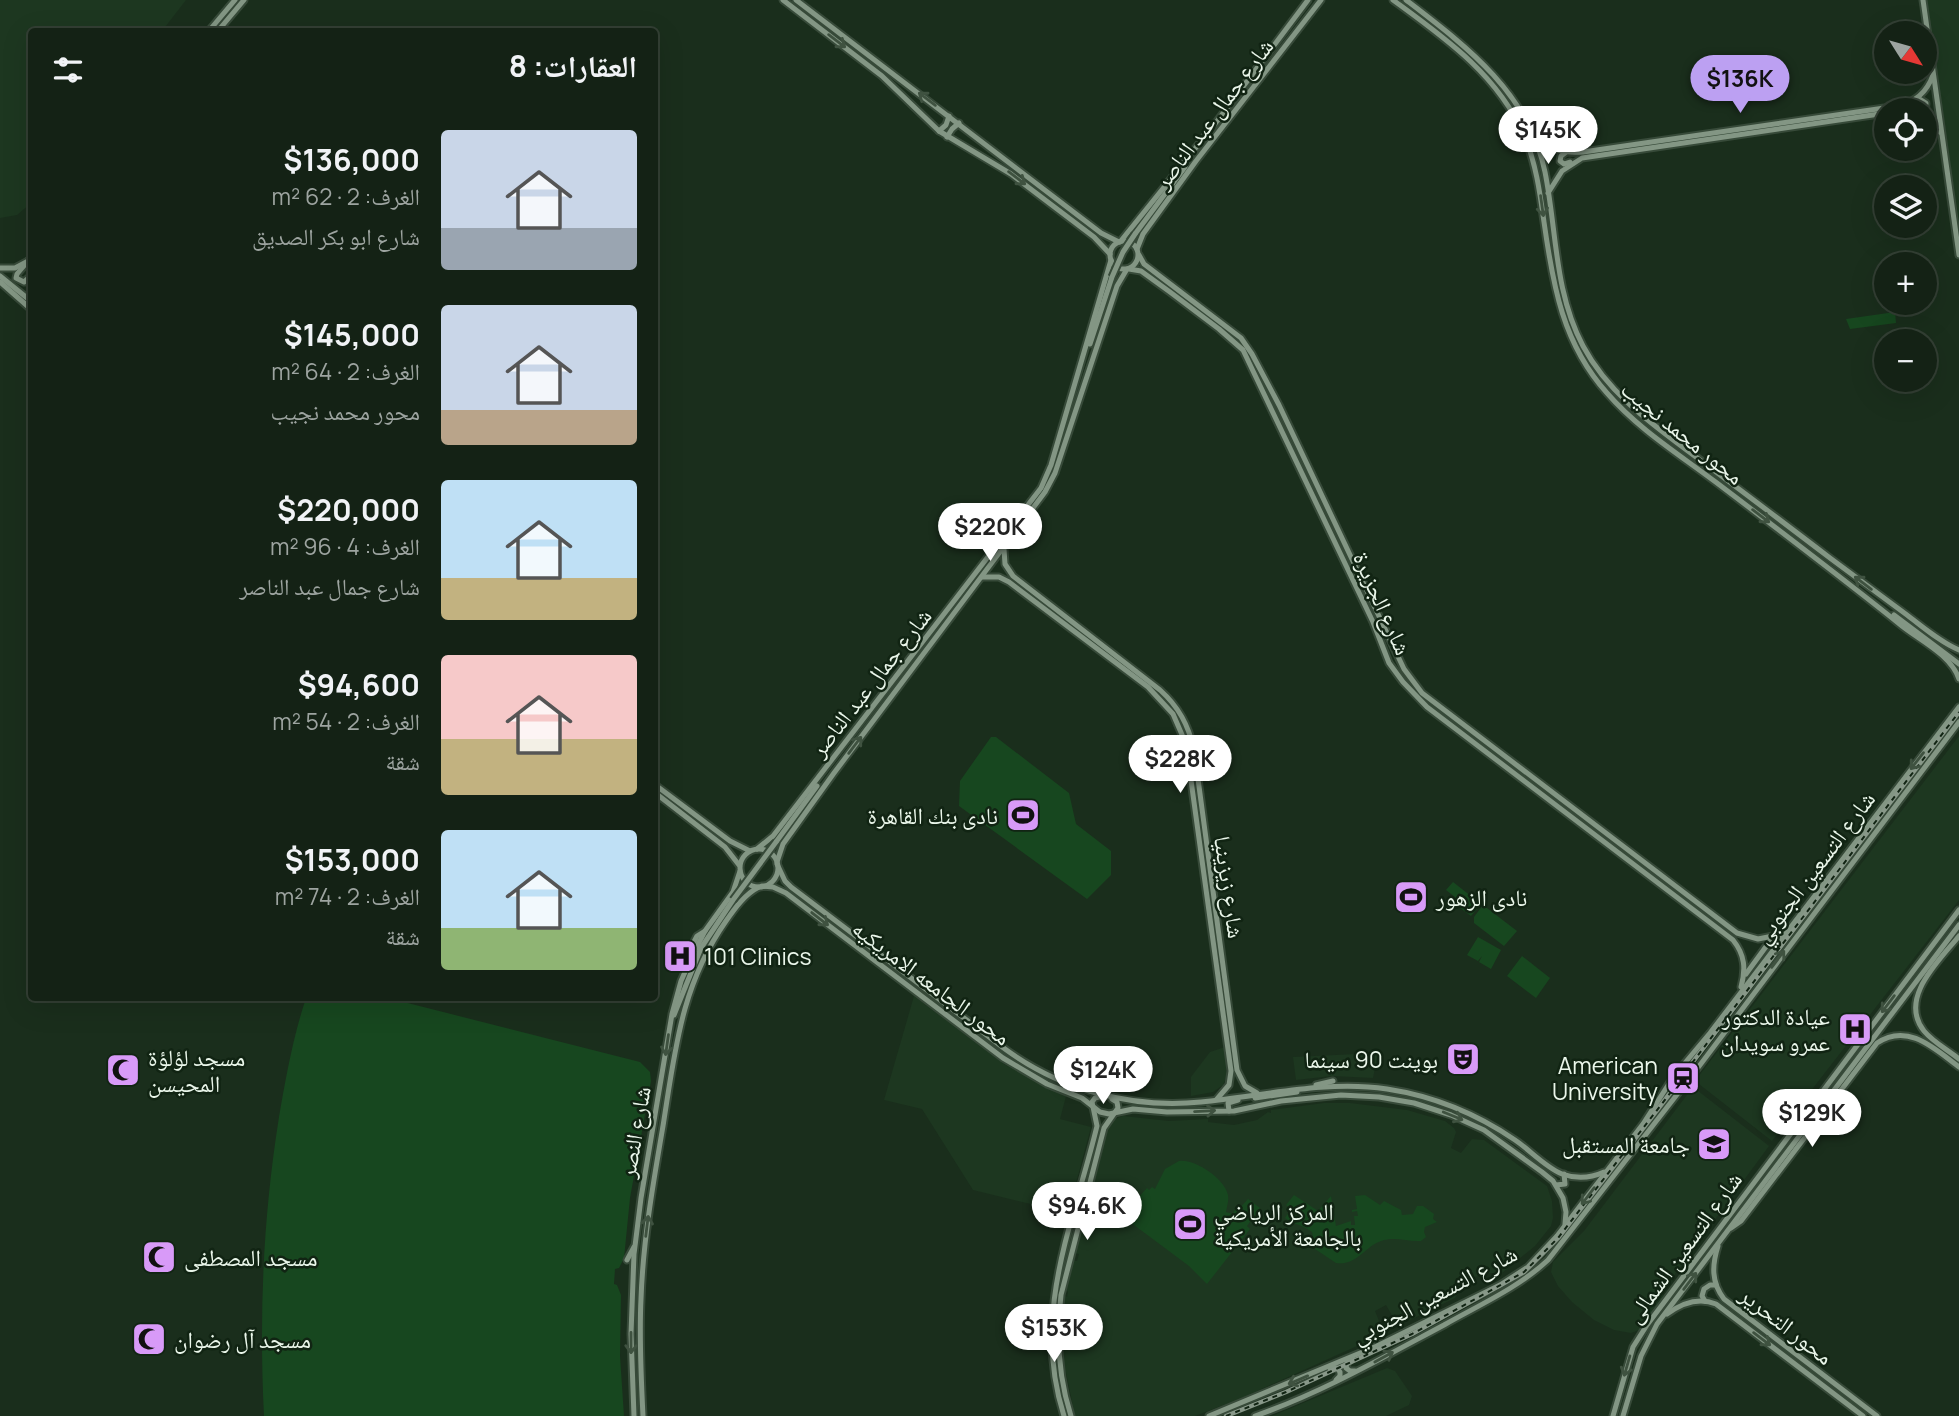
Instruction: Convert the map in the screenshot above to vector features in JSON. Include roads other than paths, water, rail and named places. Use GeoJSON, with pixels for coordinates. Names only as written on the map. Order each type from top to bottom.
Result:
{"type":"FeatureCollection","features":[{"type":"Feature","properties":{"kind":"main road"},"geometry":{"type":"LineString","coordinates":[[211,28],[235,0]]}},
{"type":"Feature","properties":{"kind":"main road"},"geometry":{"type":"LineString","coordinates":[[220,28],[244,0]]}},
{"type":"Feature","properties":{"kind":"main road"},"geometry":{"type":"LineString","coordinates":[[783,0],[882,76],[939,131],[1004,169],[1103,245],[1117,268],[1128,269]]}},
{"type":"Feature","properties":{"kind":"main road"},"geometry":{"type":"LineString","coordinates":[[796,0],[1108,237],[1129,242],[1138,252]]}},
{"type":"Feature","properties":{"kind":"main road","name":"شارع جمال عبد الناصر"},"geometry":{"type":"LineString","coordinates":[[1136,235],[1196,152],[1201,141],[1259,65],[1314,0]]}},
{"type":"Feature","properties":{"kind":"main road","name":"شارع جمال عبد الناصر"},"geometry":{"type":"LineString","coordinates":[[1136,235],[1265,70],[1314,0]]}},
{"type":"Feature","properties":{"kind":"main road","name":"محور محمد نجيب"},"geometry":{"type":"LineString","coordinates":[[1393,0],[1463,53],[1487,81],[1518,127],[1533,160],[1548,268],[1558,306],[1575,352],[1594,378],[1615,402],[1663,445],[1875,603],[1947,660],[1956,674]]}},
{"type":"Feature","properties":{"kind":"main road","name":"محور محمد نجيب"},"geometry":{"type":"LineString","coordinates":[[1406,0],[1424,10],[1482,57],[1519,107],[1545,171],[1562,291],[1573,324],[1588,355],[1610,385],[1630,405],[1718,474],[1959,651]]}},
{"type":"Feature","properties":{"kind":"main road"},"geometry":{"type":"LineString","coordinates":[[1923,0],[1926,21]]}},
{"type":"Feature","properties":{"kind":"main road"},"geometry":{"type":"LineString","coordinates":[[1917,98],[1929,84]]}},
{"type":"Feature","properties":{"kind":"main road"},"geometry":{"type":"LineString","coordinates":[[1934,84],[1959,255]]}},
{"type":"Feature","properties":{"kind":"main road"},"geometry":{"type":"LineString","coordinates":[[1541,140],[1553,149],[1565,153],[1589,152],[1874,110]]}},
{"type":"Feature","properties":{"kind":"main road"},"geometry":{"type":"LineString","coordinates":[[1800,123],[1874,114]]}},
{"type":"Feature","properties":{"kind":"main road"},"geometry":{"type":"LineString","coordinates":[[939,131],[946,125],[949,116]]}},
{"type":"Feature","properties":{"kind":"main road"},"geometry":{"type":"LineString","coordinates":[[947,137],[959,123]]}},
{"type":"Feature","properties":{"kind":"main road"},"geometry":{"type":"LineString","coordinates":[[1937,128],[1942,134]]}},
{"type":"Feature","properties":{"kind":"main road"},"geometry":{"type":"LineString","coordinates":[[1565,153],[1560,157],[1562,163],[1697,138]]}},
{"type":"Feature","properties":{"kind":"main road"},"geometry":{"type":"LineString","coordinates":[[1533,160],[1539,162],[1541,156]]}},
{"type":"Feature","properties":{"kind":"main road"},"geometry":{"type":"LineString","coordinates":[[1548,194],[1558,175],[1574,162]]}},
{"type":"Feature","properties":{"kind":"main road"},"geometry":{"type":"LineString","coordinates":[[1538,184],[1538,172],[1542,169],[1545,171]]}},
{"type":"Feature","properties":{"kind":"main road"},"geometry":{"type":"LineString","coordinates":[[1113,278],[1110,257],[1112,248],[1136,235]]}},
{"type":"Feature","properties":{"kind":"main road"},"geometry":{"type":"LineString","coordinates":[[1113,278],[1136,263],[1136,235]]}},
{"type":"Feature","properties":{"kind":"main road"},"geometry":{"type":"LineString","coordinates":[[1113,278],[1120,257],[1136,235]]}},
{"type":"Feature","properties":{"kind":"main road"},"geometry":{"type":"LineString","coordinates":[[1103,245],[1108,237]]}},
{"type":"Feature","properties":{"kind":"main road","name":"شارع الجزيرة"},"geometry":{"type":"LineString","coordinates":[[1138,252],[1144,264],[1236,338],[1336,534],[1391,667],[1414,695],[1607,840],[1737,933],[1745,944]]}},
{"type":"Feature","properties":{"kind":"main road"},"geometry":{"type":"LineString","coordinates":[[0,268],[15,268],[28,261]]}},
{"type":"Feature","properties":{"kind":"main road"},"geometry":{"type":"LineString","coordinates":[[28,262],[16,278],[22,283],[28,278]]}},
{"type":"Feature","properties":{"kind":"main road"},"geometry":{"type":"LineString","coordinates":[[1141,271],[1144,264]]}},
{"type":"Feature","properties":{"kind":"main road","name":"شارع الجزيرة"},"geometry":{"type":"LineString","coordinates":[[1128,269],[1141,271],[1169,294],[1236,338]]}},
{"type":"Feature","properties":{"kind":"main road"},"geometry":{"type":"LineString","coordinates":[[0,276],[28,298]]}},
{"type":"Feature","properties":{"kind":"main road","name":"شارع جمال عبد الناصر"},"geometry":{"type":"LineString","coordinates":[[776,844],[837,754],[1041,488],[1113,278]]}},
{"type":"Feature","properties":{"kind":"main road","name":"شارع جمال عبد الناصر"},"geometry":{"type":"LineString","coordinates":[[776,844],[827,778],[834,773],[1040,502],[1051,483],[1087,372],[1113,278]]}},
{"type":"Feature","properties":{"kind":"main road"},"geometry":{"type":"LineString","coordinates":[[0,282],[28,306]]}},
{"type":"Feature","properties":{"kind":"main road"},"geometry":{"type":"LineString","coordinates":[[1716,483],[1721,480],[1718,474]]}},
{"type":"Feature","properties":{"kind":"main road"},"geometry":{"type":"LineString","coordinates":[[1733,485],[1729,489],[1733,495]]}},
{"type":"Feature","properties":{"kind":"main road","name":"شارع الجزيرة"},"geometry":{"type":"LineString","coordinates":[[1339,541],[1404,669],[1435,709]]}},
{"type":"Feature","properties":{"kind":"main road"},"geometry":{"type":"LineString","coordinates":[[982,577],[999,577],[1000,571],[1006,568],[1004,549]]}},
{"type":"Feature","properties":{"kind":"main road"},"geometry":{"type":"LineString","coordinates":[[1835,562],[1842,561]]}},
{"type":"Feature","properties":{"kind":"main road","name":"شارع زيزينيا"},"geometry":{"type":"LineString","coordinates":[[1006,568],[1098,647]]}},
{"type":"Feature","properties":{"kind":"main road","name":"شارع زيزينيا"},"geometry":{"type":"LineString","coordinates":[[999,577],[1160,690],[1181,722],[1194,749],[1234,1070]]}},
{"type":"Feature","properties":{"kind":"main road"},"geometry":{"type":"LineString","coordinates":[[1842,578],[1844,586]]}},
{"type":"Feature","properties":{"kind":"main road","name":"محور محمد نجيب"},"geometry":{"type":"LineString","coordinates":[[1882,597],[1958,661]]}},
{"type":"Feature","properties":{"kind":"main road","name":"محور محمد نجيب"},"geometry":{"type":"LineString","coordinates":[[1875,603],[1958,661]]}},
{"type":"Feature","properties":{"kind":"main road","name":"شارع التسعين الجنوبي"},"geometry":{"type":"LineString","coordinates":[[1209,1416],[1354,1356],[1511,1279],[1544,1252],[1643,1124],[1679,1070],[1959,707]]}},
{"type":"Feature","properties":{"kind":"main road","name":"شارع التسعين الجنوبي"},"geometry":{"type":"LineString","coordinates":[[1255,1416],[1357,1371],[1486,1302],[1536,1271],[1569,1235],[1842,881],[1887,816],[1941,751],[1959,722]]}},
{"type":"Feature","properties":{"kind":"main road"},"geometry":{"type":"LineString","coordinates":[[658,787],[740,847],[771,853],[777,863]]}},
{"type":"Feature","properties":{"kind":"main road"},"geometry":{"type":"LineString","coordinates":[[658,795],[732,855],[747,883],[760,887],[774,878],[777,863],[776,844]]}},
{"type":"Feature","properties":{"kind":"main road"},"geometry":{"type":"LineString","coordinates":[[1885,802],[1894,807]]}},
{"type":"Feature","properties":{"kind":"main road"},"geometry":{"type":"LineString","coordinates":[[1878,810],[1887,816]]}},
{"type":"Feature","properties":{"kind":"main road"},"geometry":{"type":"LineString","coordinates":[[740,869],[743,858],[753,850],[776,844]]}},
{"type":"Feature","properties":{"kind":"main road"},"geometry":{"type":"LineString","coordinates":[[671,1020],[701,948],[776,844]]}},
{"type":"Feature","properties":{"kind":"main road","name":"شارع الجزيرة"},"geometry":{"type":"LineString","coordinates":[[1614,845],[1732,940],[1745,944]]}},
{"type":"Feature","properties":{"kind":"main road"},"geometry":{"type":"LineString","coordinates":[[732,855],[740,847]]}},
{"type":"Feature","properties":{"kind":"main road","name":"محور الجامعه الامريكيه"},"geometry":{"type":"LineString","coordinates":[[777,863],[785,881],[1019,1059],[1084,1090],[1129,1100],[1171,1104],[1306,1089],[1383,1087],[1474,1113],[1564,1174]]}},
{"type":"Feature","properties":{"kind":"main road","name":"شارع النصر"},"geometry":{"type":"LineString","coordinates":[[634,1416],[631,1313],[635,1244],[656,1091],[671,1020],[686,968],[705,931],[735,889],[740,869]]}},
{"type":"Feature","properties":{"kind":"main road"},"geometry":{"type":"LineString","coordinates":[[780,890],[780,885],[785,881]]}},
{"type":"Feature","properties":{"kind":"main road"},"geometry":{"type":"LineString","coordinates":[[1663,887],[1669,882]]}},
{"type":"Feature","properties":{"kind":"main road","name":"محور الجامعه الامريكيه"},"geometry":{"type":"LineString","coordinates":[[760,887],[780,890],[1027,1074],[1082,1098],[1103,1113],[1133,1109],[1167,1112],[1229,1111],[1314,1097],[1393,1099],[1425,1106],[1494,1136],[1533,1164],[1556,1185]]}},
{"type":"Feature","properties":{"kind":"main road","name":"شارع النصر"},"geometry":{"type":"LineString","coordinates":[[643,1416],[640,1343],[650,1202],[666,1125],[682,1013],[691,986],[712,942],[746,896],[760,887]]}},
{"type":"Feature","properties":{"kind":"main road"},"geometry":{"type":"LineString","coordinates":[[735,889],[744,888],[746,896]]}},
{"type":"Feature","properties":{"kind":"main road"},"geometry":{"type":"LineString","coordinates":[[691,986],[695,968],[707,944],[735,901]]}},
{"type":"Feature","properties":{"kind":"main road","name":"شارع التسعين الشمالى"},"geometry":{"type":"LineString","coordinates":[[1613,1416],[1637,1339],[1762,1171],[1795,1121],[1959,910]]}},
{"type":"Feature","properties":{"kind":"main road"},"geometry":{"type":"LineString","coordinates":[[825,913],[835,915]]}},
{"type":"Feature","properties":{"kind":"main road"},"geometry":{"type":"LineString","coordinates":[[1730,1228],[1741,1221],[1959,925]]}},
{"type":"Feature","properties":{"kind":"main road"},"geometry":{"type":"LineString","coordinates":[[684,961],[697,936],[705,931]]}},
{"type":"Feature","properties":{"kind":"main road","name":"شارع زيزينيا"},"geometry":{"type":"LineString","coordinates":[[1215,933],[1236,1047],[1234,1070]]}},
{"type":"Feature","properties":{"kind":"main road"},"geometry":{"type":"LineString","coordinates":[[1740,992],[1744,977],[1745,944],[1783,934]]}},
{"type":"Feature","properties":{"kind":"main road"},"geometry":{"type":"LineString","coordinates":[[1959,936],[1917,993],[1915,1008],[1925,1032],[1959,1059]]}},
{"type":"Feature","properties":{"kind":"main road"},"geometry":{"type":"LineString","coordinates":[[1744,977],[1773,937]]}},
{"type":"Feature","properties":{"kind":"main road"},"geometry":{"type":"LineString","coordinates":[[841,942],[849,942]]}},
{"type":"Feature","properties":{"kind":"main road"},"geometry":{"type":"LineString","coordinates":[[1759,986],[1759,996]]}},
{"type":"Feature","properties":{"kind":"main road"},"geometry":{"type":"LineString","coordinates":[[1910,990],[1917,993]]}},
{"type":"Feature","properties":{"kind":"main road"},"geometry":{"type":"LineString","coordinates":[[1229,1011],[1235,1017]]}},
{"type":"Feature","properties":{"kind":"main road"},"geometry":{"type":"LineString","coordinates":[[959,1025],[964,1018]]}},
{"type":"Feature","properties":{"kind":"main road"},"geometry":{"type":"LineString","coordinates":[[1909,1036],[1916,1031],[1919,1022]]}},
{"type":"Feature","properties":{"kind":"main road"},"geometry":{"type":"LineString","coordinates":[[1919,1039],[1921,1033],[1925,1032]]}},
{"type":"Feature","properties":{"kind":"main road"},"geometry":{"type":"LineString","coordinates":[[1875,1041],[1892,1036],[1919,1039],[1959,1067]]}},
{"type":"Feature","properties":{"kind":"main road"},"geometry":{"type":"LineString","coordinates":[[1234,1070],[1245,1086],[1260,1094]]}},
{"type":"Feature","properties":{"kind":"main road"},"geometry":{"type":"LineString","coordinates":[[1215,1101],[1227,1088],[1234,1070]]}},
{"type":"Feature","properties":{"kind":"main road"},"geometry":{"type":"LineString","coordinates":[[1229,1111],[1227,1104],[1233,1101],[1288,1095],[1333,1081]]}},
{"type":"Feature","properties":{"kind":"main road"},"geometry":{"type":"LineString","coordinates":[[1379,1097],[1383,1087]]}},
{"type":"Feature","properties":{"kind":"main road"},"geometry":{"type":"LineString","coordinates":[[1082,1098],[1087,1095],[1084,1090]]}},
{"type":"Feature","properties":{"kind":"main road"},"geometry":{"type":"LineString","coordinates":[[1393,1099],[1392,1094],[1395,1091]]}},
{"type":"Feature","properties":{"kind":"main road"},"geometry":{"type":"LineString","coordinates":[[1056,1365],[1061,1295],[1105,1123],[1118,1104],[1107,1096],[1095,1098],[1092,1102],[1097,1123],[1056,1284],[1051,1322],[1056,1365],[1064,1416]]}},
{"type":"Feature","properties":{"kind":"main road"},"geometry":{"type":"LineString","coordinates":[[1129,1100],[1124,1105],[1133,1109]]}},
{"type":"Feature","properties":{"kind":"main road"},"geometry":{"type":"LineString","coordinates":[[1425,1106],[1433,1114]]}},
{"type":"Feature","properties":{"kind":"main road"},"geometry":{"type":"LineString","coordinates":[[1097,1123],[1101,1119],[1105,1123]]}},
{"type":"Feature","properties":{"kind":"main road","name":"شارع التسعين الشمالى"},"geometry":{"type":"LineString","coordinates":[[1623,1416],[1661,1318],[1810,1126]]}},
{"type":"Feature","properties":{"kind":"main road"},"geometry":{"type":"LineString","coordinates":[[1634,1150],[1640,1155]]}},
{"type":"Feature","properties":{"kind":"main road"},"geometry":{"type":"LineString","coordinates":[[1767,1163],[1774,1169]]}},
{"type":"Feature","properties":{"kind":"main road"},"geometry":{"type":"LineString","coordinates":[[1556,1185],[1565,1184],[1564,1174],[1584,1177],[1607,1170]]}},
{"type":"Feature","properties":{"kind":"main road"},"geometry":{"type":"LineString","coordinates":[[1762,1171],[1769,1176]]}},
{"type":"Feature","properties":{"kind":"main road"},"geometry":{"type":"LineString","coordinates":[[1556,1185],[1565,1205],[1565,1226]]}},
{"type":"Feature","properties":{"kind":"main road","name":"محور التحرير"},"geometry":{"type":"LineString","coordinates":[[1719,1242],[1713,1266],[1716,1285],[1727,1301],[1877,1416]]}},
{"type":"Feature","properties":{"kind":"main road"},"geometry":{"type":"LineString","coordinates":[[627,1260],[635,1244]]}},
{"type":"Feature","properties":{"kind":"main road"},"geometry":{"type":"LineString","coordinates":[[1705,1301],[1702,1296],[1704,1289],[1716,1285]]}},
{"type":"Feature","properties":{"kind":"main road"},"geometry":{"type":"LineString","coordinates":[[626,1297],[631,1313]]}},
{"type":"Feature","properties":{"kind":"main road","name":"محور التحرير"},"geometry":{"type":"LineString","coordinates":[[1661,1318],[1680,1305],[1705,1301],[1724,1310],[1821,1388],[1863,1416]]}},
{"type":"Feature","properties":{"kind":"main road"},"geometry":{"type":"LineString","coordinates":[[640,1343],[646,1333]]}},
{"type":"Feature","properties":{"kind":"main road"},"geometry":{"type":"LineString","coordinates":[[1354,1356],[1346,1367],[1350,1371],[1357,1371]]}},
{"type":"Feature","properties":{"kind":"main road"},"geometry":{"type":"LineString","coordinates":[[1329,1368],[1337,1368],[1340,1373],[1339,1378],[1331,1384]]}},
{"type":"Feature","properties":{"kind":"main road"},"geometry":{"type":"LineString","coordinates":[[1058,1379],[1071,1416]]}},
{"type":"Feature","properties":{"kind":"railway"},"geometry":{"type":"LineString","coordinates":[[1692,1063],[1959,712]]}},
{"type":"Feature","properties":{"kind":"railway"},"geometry":{"type":"LineString","coordinates":[[1226,1416],[1286,1392],[1412,1334],[1524,1272],[1558,1238],[1671,1092]]}},
{"type":"Feature","properties":{"kind":"place","name":"نادى بنك القاهرة"},"geometry":{"type":"Point","coordinates":[1023,815]}},
{"type":"Feature","properties":{"kind":"place","name":"نادى الزهور"},"geometry":{"type":"Point","coordinates":[1411,897]}},
{"type":"Feature","properties":{"kind":"place","name":"101 Clinics"},"geometry":{"type":"Point","coordinates":[680,956]}},
{"type":"Feature","properties":{"kind":"place","name":"عيادة الدكتور عمرو سويدان"},"geometry":{"type":"Point","coordinates":[1855,1029]}},
{"type":"Feature","properties":{"kind":"place","name":"بوينت 90 سينما"},"geometry":{"type":"Point","coordinates":[1463,1059]}},
{"type":"Feature","properties":{"kind":"place","name":"مسجد لؤلؤة المحيسن"},"geometry":{"type":"Point","coordinates":[123,1070]}},
{"type":"Feature","properties":{"kind":"place","name":"American University"},"geometry":{"type":"Point","coordinates":[1683,1078]}},
{"type":"Feature","properties":{"kind":"place","name":"جامعة المستقبل"},"geometry":{"type":"Point","coordinates":[1714,1144]}},
{"type":"Feature","properties":{"kind":"place","name":"المركز الرياضي بالجامعة الأمريكية"},"geometry":{"type":"Point","coordinates":[1190,1224]}},
{"type":"Feature","properties":{"kind":"place","name":"مسجد المصطفى"},"geometry":{"type":"Point","coordinates":[159,1257]}},
{"type":"Feature","properties":{"kind":"place","name":"مسجد آل رضوان"},"geometry":{"type":"Point","coordinates":[149,1339]}}]}
